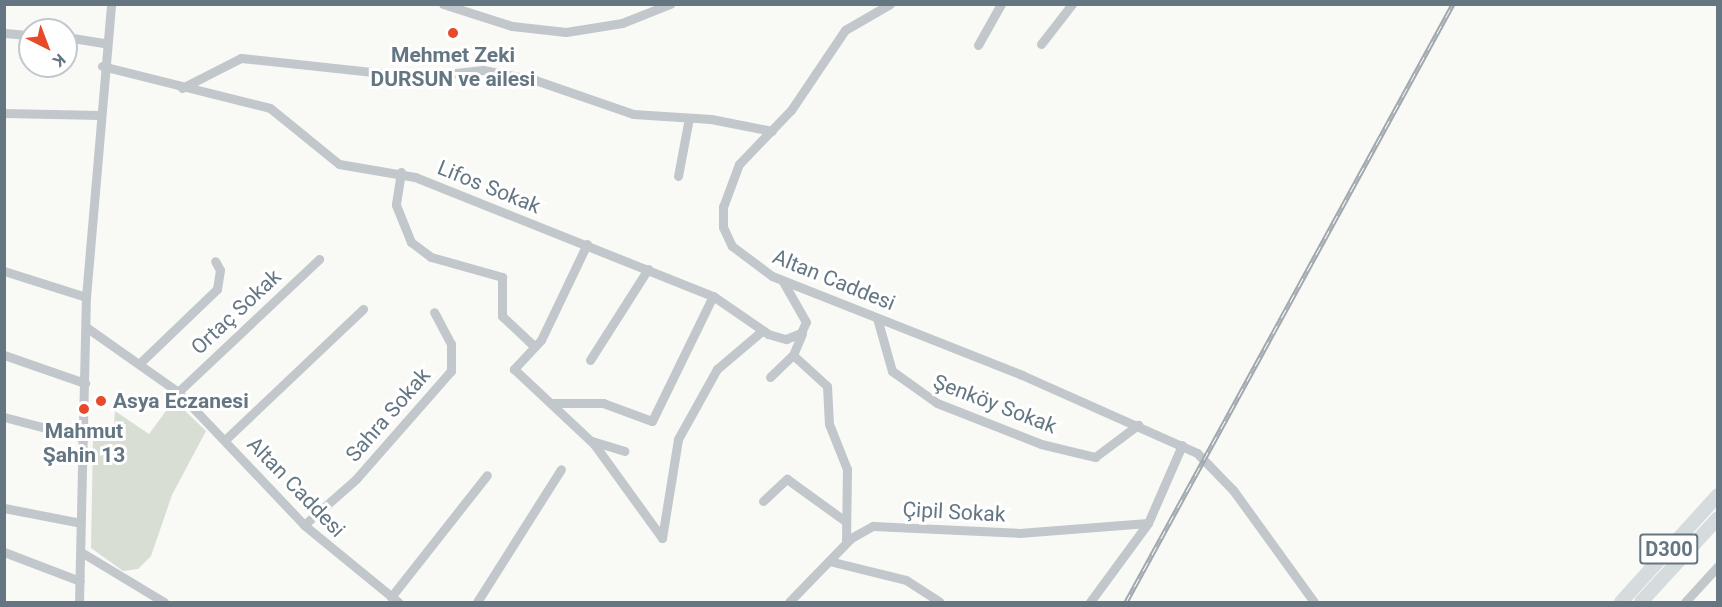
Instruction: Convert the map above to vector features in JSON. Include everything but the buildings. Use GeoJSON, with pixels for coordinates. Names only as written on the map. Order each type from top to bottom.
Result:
{"type":"FeatureCollection","features":[{"type":"Feature","properties":{"kind":"highway","name":"D300"},"geometry":{"type":"LineString","coordinates":[[1621,603],[1718,495]]}},
{"type":"Feature","properties":{"kind":"highway","name":"D300"},"geometry":{"type":"LineString","coordinates":[[1641,603],[1718,518]]}},
{"type":"Feature","properties":{"kind":"street"},"geometry":{"type":"LineString","coordinates":[[79,603],[86,297],[102,66],[111,4]]}},
{"type":"Feature","properties":{"kind":"street"},"geometry":{"type":"LineString","coordinates":[[443,4],[512,26],[566,32],[622,24],[670,4]]}},
{"type":"Feature","properties":{"kind":"street","name":"Altan Caddesi"},"geometry":{"type":"LineString","coordinates":[[890,4],[845,30],[772,130],[729,180],[723,227],[742,257],[782,280],[1137,425],[1197,453],[1233,490],[1314,603]]}},
{"type":"Feature","properties":{"kind":"street"},"geometry":{"type":"LineString","coordinates":[[978,45],[1001,4]]}},
{"type":"Feature","properties":{"kind":"street"},"geometry":{"type":"LineString","coordinates":[[1041,44],[1072,4]]}},
{"type":"Feature","properties":{"kind":"street"},"geometry":{"type":"LineString","coordinates":[[78,39],[104,43]]}},
{"type":"Feature","properties":{"kind":"street"},"geometry":{"type":"LineString","coordinates":[[182,88],[241,58],[420,77],[483,70],[535,80],[624,112],[689,118],[772,130]]}},
{"type":"Feature","properties":{"kind":"street","name":"Lifos Sokak"},"geometry":{"type":"LineString","coordinates":[[102,66],[279,112],[339,164],[401,172],[586,244],[714,296],[763,330],[786,339],[804,330]]}},
{"type":"Feature","properties":{"kind":"street"},"geometry":{"type":"LineString","coordinates":[[4,113],[99,115]]}},
{"type":"Feature","properties":{"kind":"street"},"geometry":{"type":"LineString","coordinates":[[678,176],[689,118]]}},
{"type":"Feature","properties":{"kind":"street"},"geometry":{"type":"LineString","coordinates":[[401,172],[396,205],[411,242],[431,257],[502,277],[502,316],[534,346]]}},
{"type":"Feature","properties":{"kind":"street"},"geometry":{"type":"LineString","coordinates":[[586,244],[534,346],[514,369],[590,440],[662,538],[678,439],[717,369],[763,330]]}},
{"type":"Feature","properties":{"kind":"street","name":"Ortaç Sokak"},"geometry":{"type":"LineString","coordinates":[[178,392],[319,259]]}},
{"type":"Feature","properties":{"kind":"street"},"geometry":{"type":"LineString","coordinates":[[141,362],[217,289],[220,270],[215,261]]}},
{"type":"Feature","properties":{"kind":"street"},"geometry":{"type":"LineString","coordinates":[[590,360],[648,269]]}},
{"type":"Feature","properties":{"kind":"street"},"geometry":{"type":"LineString","coordinates":[[4,272],[86,297]]}},
{"type":"Feature","properties":{"kind":"street"},"geometry":{"type":"LineString","coordinates":[[770,376],[793,355],[804,330],[804,315],[782,280]]}},
{"type":"Feature","properties":{"kind":"street"},"geometry":{"type":"LineString","coordinates":[[553,403],[603,403],[652,421],[714,296]]}},
{"type":"Feature","properties":{"kind":"street"},"geometry":{"type":"LineString","coordinates":[[226,439],[363,309]]}},
{"type":"Feature","properties":{"kind":"street","name":"Sahra Sokak"},"geometry":{"type":"LineString","coordinates":[[304,525],[356,479],[453,368],[451,344],[434,312]]}},
{"type":"Feature","properties":{"kind":"street","name":"Şenköy Sokak"},"geometry":{"type":"LineString","coordinates":[[877,318],[889,367],[937,404],[1041,444],[1095,457],[1137,425]]}},
{"type":"Feature","properties":{"kind":"street","name":"Altan Caddesi"},"geometry":{"type":"LineString","coordinates":[[86,327],[141,362],[178,392],[226,439],[304,525],[394,600]]}},
{"type":"Feature","properties":{"kind":"street"},"geometry":{"type":"LineString","coordinates":[[4,355],[85,383]]}},
{"type":"Feature","properties":{"kind":"street"},"geometry":{"type":"LineString","coordinates":[[793,355],[820,374],[827,386],[830,424],[847,470],[846,543]]}},
{"type":"Feature","properties":{"kind":"street"},"geometry":{"type":"LineString","coordinates":[[4,417],[84,438]]}},
{"type":"Feature","properties":{"kind":"street"},"geometry":{"type":"LineString","coordinates":[[590,440],[624,451]]}},
{"type":"Feature","properties":{"kind":"street"},"geometry":{"type":"LineString","coordinates":[[1090,603],[1148,523],[1182,445]]}},
{"type":"Feature","properties":{"kind":"street"},"geometry":{"type":"LineString","coordinates":[[477,603],[561,469]]}},
{"type":"Feature","properties":{"kind":"street"},"geometry":{"type":"LineString","coordinates":[[394,600],[487,475]]}},
{"type":"Feature","properties":{"kind":"street"},"geometry":{"type":"LineString","coordinates":[[763,501],[787,479],[845,521]]}},
{"type":"Feature","properties":{"kind":"street"},"geometry":{"type":"LineString","coordinates":[[4,508],[81,522]]}},
{"type":"Feature","properties":{"kind":"street","name":"Çipil Sokak"},"geometry":{"type":"LineString","coordinates":[[789,603],[846,543],[879,526],[999,533],[1148,523]]}},
{"type":"Feature","properties":{"kind":"street"},"geometry":{"type":"LineString","coordinates":[[4,552],[80,581]]}},
{"type":"Feature","properties":{"kind":"street"},"geometry":{"type":"LineString","coordinates":[[81,552],[165,603]]}},
{"type":"Feature","properties":{"kind":"street"},"geometry":{"type":"LineString","coordinates":[[829,561],[906,579],[940,603]]}},
{"type":"Feature","properties":{"kind":"street"},"geometry":{"type":"LineString","coordinates":[[1685,603],[1718,566]]}},
{"type":"Feature","properties":{"kind":"shaded area"},"geometry":{"type":"Polygon","coordinates":[[[174,400],[206,431],[172,495],[151,556],[138,569],[123,571],[91,548],[93,438],[113,437],[115,411],[149,434],[174,400]]]}},
{"type":"Feature","properties":{"kind":"railway"},"geometry":{"type":"LineString","coordinates":[[1126,602],[1453,4]]}},
{"type":"Feature","properties":{"kind":"place","name":"Mehmet Zeki DURSUN ve ailesi"},"geometry":{"type":"Point","coordinates":[453,33]}},
{"type":"Feature","properties":{"kind":"place","name":"Asya Eczanesi"},"geometry":{"type":"Point","coordinates":[101,401]}},
{"type":"Feature","properties":{"kind":"place","name":"Mahmut Şahin 13"},"geometry":{"type":"Point","coordinates":[84,409]}}]}
